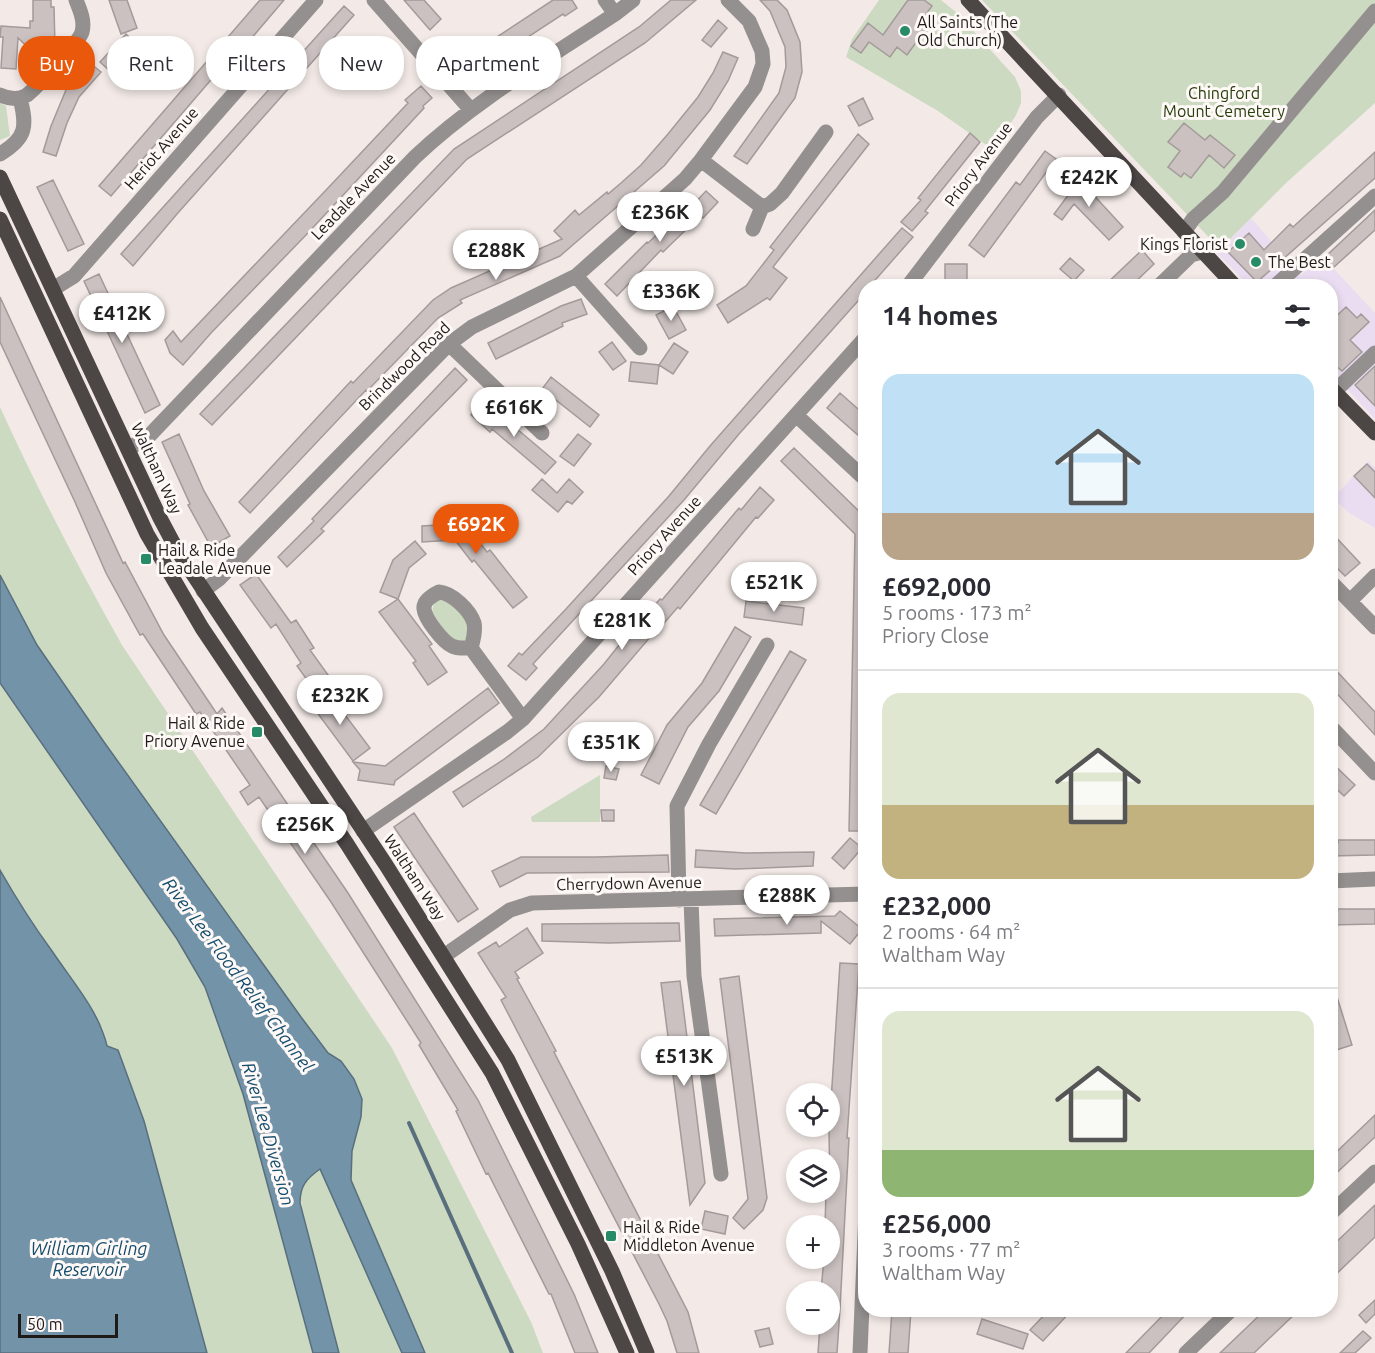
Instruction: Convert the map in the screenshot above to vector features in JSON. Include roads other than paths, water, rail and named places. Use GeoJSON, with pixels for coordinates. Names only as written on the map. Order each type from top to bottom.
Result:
{"type":"FeatureCollection","features":[{"type":"Feature","properties":{"kind":"main road"},"geometry":{"type":"LineString","coordinates":[[968,0],[1228,279]]}},
{"type":"Feature","properties":{"kind":"main road","name":"Waltham Way"},"geometry":{"type":"LineString","coordinates":[[0,177],[177,550],[386,865],[508,1060],[612,1271],[647,1353]]}},
{"type":"Feature","properties":{"kind":"main road"},"geometry":{"type":"LineString","coordinates":[[0,219],[143,526],[202,628],[322,806],[492,1073],[578,1244],[627,1353]]}},
{"type":"Feature","properties":{"kind":"main road"},"geometry":{"type":"LineString","coordinates":[[73,375],[90,367]]}},
{"type":"Feature","properties":{"kind":"main road"},"geometry":{"type":"LineString","coordinates":[[1338,394],[1375,433]]}},
{"type":"Feature","properties":{"kind":"main road"},"geometry":{"type":"LineString","coordinates":[[143,526],[160,518]]}},
{"type":"Feature","properties":{"kind":"main road"},"geometry":{"type":"LineString","coordinates":[[242,690],[259,676]]}},
{"type":"Feature","properties":{"kind":"main road"},"geometry":{"type":"LineString","coordinates":[[322,806],[338,795]]}},
{"type":"Feature","properties":{"kind":"main road"},"geometry":{"type":"LineString","coordinates":[[368,877],[386,865]]}},
{"type":"Feature","properties":{"kind":"main road"},"geometry":{"type":"LineString","coordinates":[[401,930],[419,917]]}},
{"type":"Feature","properties":{"kind":"main road"},"geometry":{"type":"LineString","coordinates":[[445,998],[462,986]]}},
{"type":"Feature","properties":{"kind":"main road"},"geometry":{"type":"LineString","coordinates":[[557,1203],[575,1194]]}},
{"type":"Feature","properties":{"kind":"street"},"geometry":{"type":"LineString","coordinates":[[0,95],[11,99],[27,94],[81,36],[83,22],[76,0]]}},
{"type":"Feature","properties":{"kind":"street","name":"Heriot Avenue"},"geometry":{"type":"LineString","coordinates":[[53,289],[74,276],[316,0]]}},
{"type":"Feature","properties":{"kind":"street"},"geometry":{"type":"LineString","coordinates":[[374,0],[471,110]]}},
{"type":"Feature","properties":{"kind":"street"},"geometry":{"type":"LineString","coordinates":[[605,0],[615,14]]}},
{"type":"Feature","properties":{"kind":"street","name":"Leadale Avenue"},"geometry":{"type":"LineString","coordinates":[[128,449],[148,437],[441,133],[471,110],[633,0]]}},
{"type":"Feature","properties":{"kind":"street","name":"Brindwood Road"},"geometry":{"type":"LineString","coordinates":[[204,591],[219,579],[449,344],[472,327],[576,276],[685,179],[754,87],[763,64],[762,51],[749,21],[728,0]]}},
{"type":"Feature","properties":{"kind":"street"},"geometry":{"type":"LineString","coordinates":[[1184,232],[1193,219],[1223,192],[1375,11]]}},
{"type":"Feature","properties":{"kind":"street","name":"Priory Avenue"},"geometry":{"type":"LineString","coordinates":[[913,279],[1037,117],[1059,95]]}},
{"type":"Feature","properties":{"kind":"street"},"geometry":{"type":"LineString","coordinates":[[0,154],[19,139],[24,131],[25,121],[20,98]]}},
{"type":"Feature","properties":{"kind":"street"},"geometry":{"type":"LineString","coordinates":[[753,229],[762,207],[770,204],[782,193],[826,132]]}},
{"type":"Feature","properties":{"kind":"street"},"geometry":{"type":"LineString","coordinates":[[701,160],[762,207]]}},
{"type":"Feature","properties":{"kind":"street"},"geometry":{"type":"LineString","coordinates":[[1283,279],[1375,196]]}},
{"type":"Feature","properties":{"kind":"street"},"geometry":{"type":"LineString","coordinates":[[1166,279],[1191,255],[1202,252]]}},
{"type":"Feature","properties":{"kind":"street"},"geometry":{"type":"LineString","coordinates":[[576,276],[640,348]]}},
{"type":"Feature","properties":{"kind":"street"},"geometry":{"type":"LineString","coordinates":[[449,344],[542,433]]}},
{"type":"Feature","properties":{"kind":"street","name":"Priory Avenue"},"geometry":{"type":"LineString","coordinates":[[363,831],[523,719],[858,346]]}},
{"type":"Feature","properties":{"kind":"street"},"geometry":{"type":"LineString","coordinates":[[1338,385],[1375,353]]}},
{"type":"Feature","properties":{"kind":"street"},"geometry":{"type":"LineString","coordinates":[[796,415],[858,473]]}},
{"type":"Feature","properties":{"kind":"street"},"geometry":{"type":"LineString","coordinates":[[1350,601],[1375,576]]}},
{"type":"Feature","properties":{"kind":"street"},"geometry":{"type":"LineString","coordinates":[[1338,589],[1375,627]]}},
{"type":"Feature","properties":{"kind":"street"},"geometry":{"type":"LineString","coordinates":[[720,1174],[685,900],[677,806],[709,744],[767,645]]}},
{"type":"Feature","properties":{"kind":"street"},"geometry":{"type":"LineString","coordinates":[[471,648],[523,719]]}},
{"type":"Feature","properties":{"kind":"street"},"geometry":{"type":"LineString","coordinates":[[1338,734],[1375,773]]}},
{"type":"Feature","properties":{"kind":"street"},"geometry":{"type":"LineString","coordinates":[[1338,881],[1375,879]]}},
{"type":"Feature","properties":{"kind":"street","name":"Cherrydown Avenue"},"geometry":{"type":"LineString","coordinates":[[444,956],[510,910],[522,905],[858,894]]}},
{"type":"Feature","properties":{"kind":"street"},"geometry":{"type":"LineString","coordinates":[[1338,1207],[1375,1173]]}},
{"type":"Feature","properties":{"kind":"street"},"geometry":{"type":"LineString","coordinates":[[860,1353],[862,1317]]}},
{"type":"Feature","properties":{"kind":"street"},"geometry":{"type":"LineString","coordinates":[[1186,1353],[1224,1317]]}},
{"type":"Feature","properties":{"kind":"water"},"geometry":{"type":"Polygon","coordinates":[[[0,575],[37,645],[104,742],[301,1017],[328,1053],[341,1061],[354,1079],[362,1099],[361,1117],[352,1151],[351,1180],[425,1353],[402,1353],[320,1169],[305,1183],[300,1203],[339,1353],[313,1353],[243,1094],[205,987],[177,939],[0,683],[0,575]]]}},
{"type":"Feature","properties":{"kind":"water","name":"William Girling Reservoir"},"geometry":{"type":"Polygon","coordinates":[[[0,870],[31,921],[91,1008],[107,1046],[118,1050],[144,1121],[207,1353],[0,1353],[0,870]]]}},
{"type":"Feature","properties":{"kind":"waterway"},"geometry":{"type":"LineString","coordinates":[[409,1123],[512,1353]]}},
{"type":"Feature","properties":{"kind":"place","name":"All Saints (The Old Church)"},"geometry":{"type":"Point","coordinates":[905,31]}},
{"type":"Feature","properties":{"kind":"place","name":"Kings Florist"},"geometry":{"type":"Point","coordinates":[1240,244]}},
{"type":"Feature","properties":{"kind":"place","name":"The Best"},"geometry":{"type":"Point","coordinates":[1256,262]}},
{"type":"Feature","properties":{"kind":"place","name":"Hail & Ride Leadale Avenue"},"geometry":{"type":"Point","coordinates":[146,559]}},
{"type":"Feature","properties":{"kind":"place","name":"Hail & Ride Priory Avenue"},"geometry":{"type":"Point","coordinates":[257,732]}},
{"type":"Feature","properties":{"kind":"place","name":"Hail & Ride Middleton Avenue"},"geometry":{"type":"Point","coordinates":[611,1236]}},
{"type":"Feature","properties":{"kind":"park label","name":"Chingford Mount Cemetery"},"geometry":{"type":"Point","coordinates":[1224,102]}},
{"type":"Feature","properties":{"kind":"water label","name":"River Lee Flood Relief Channel"},"geometry":{"type":"Point","coordinates":[238,975]}},
{"type":"Feature","properties":{"kind":"water label","name":"River Lee Diversion"},"geometry":{"type":"Point","coordinates":[268,1134]}}]}
